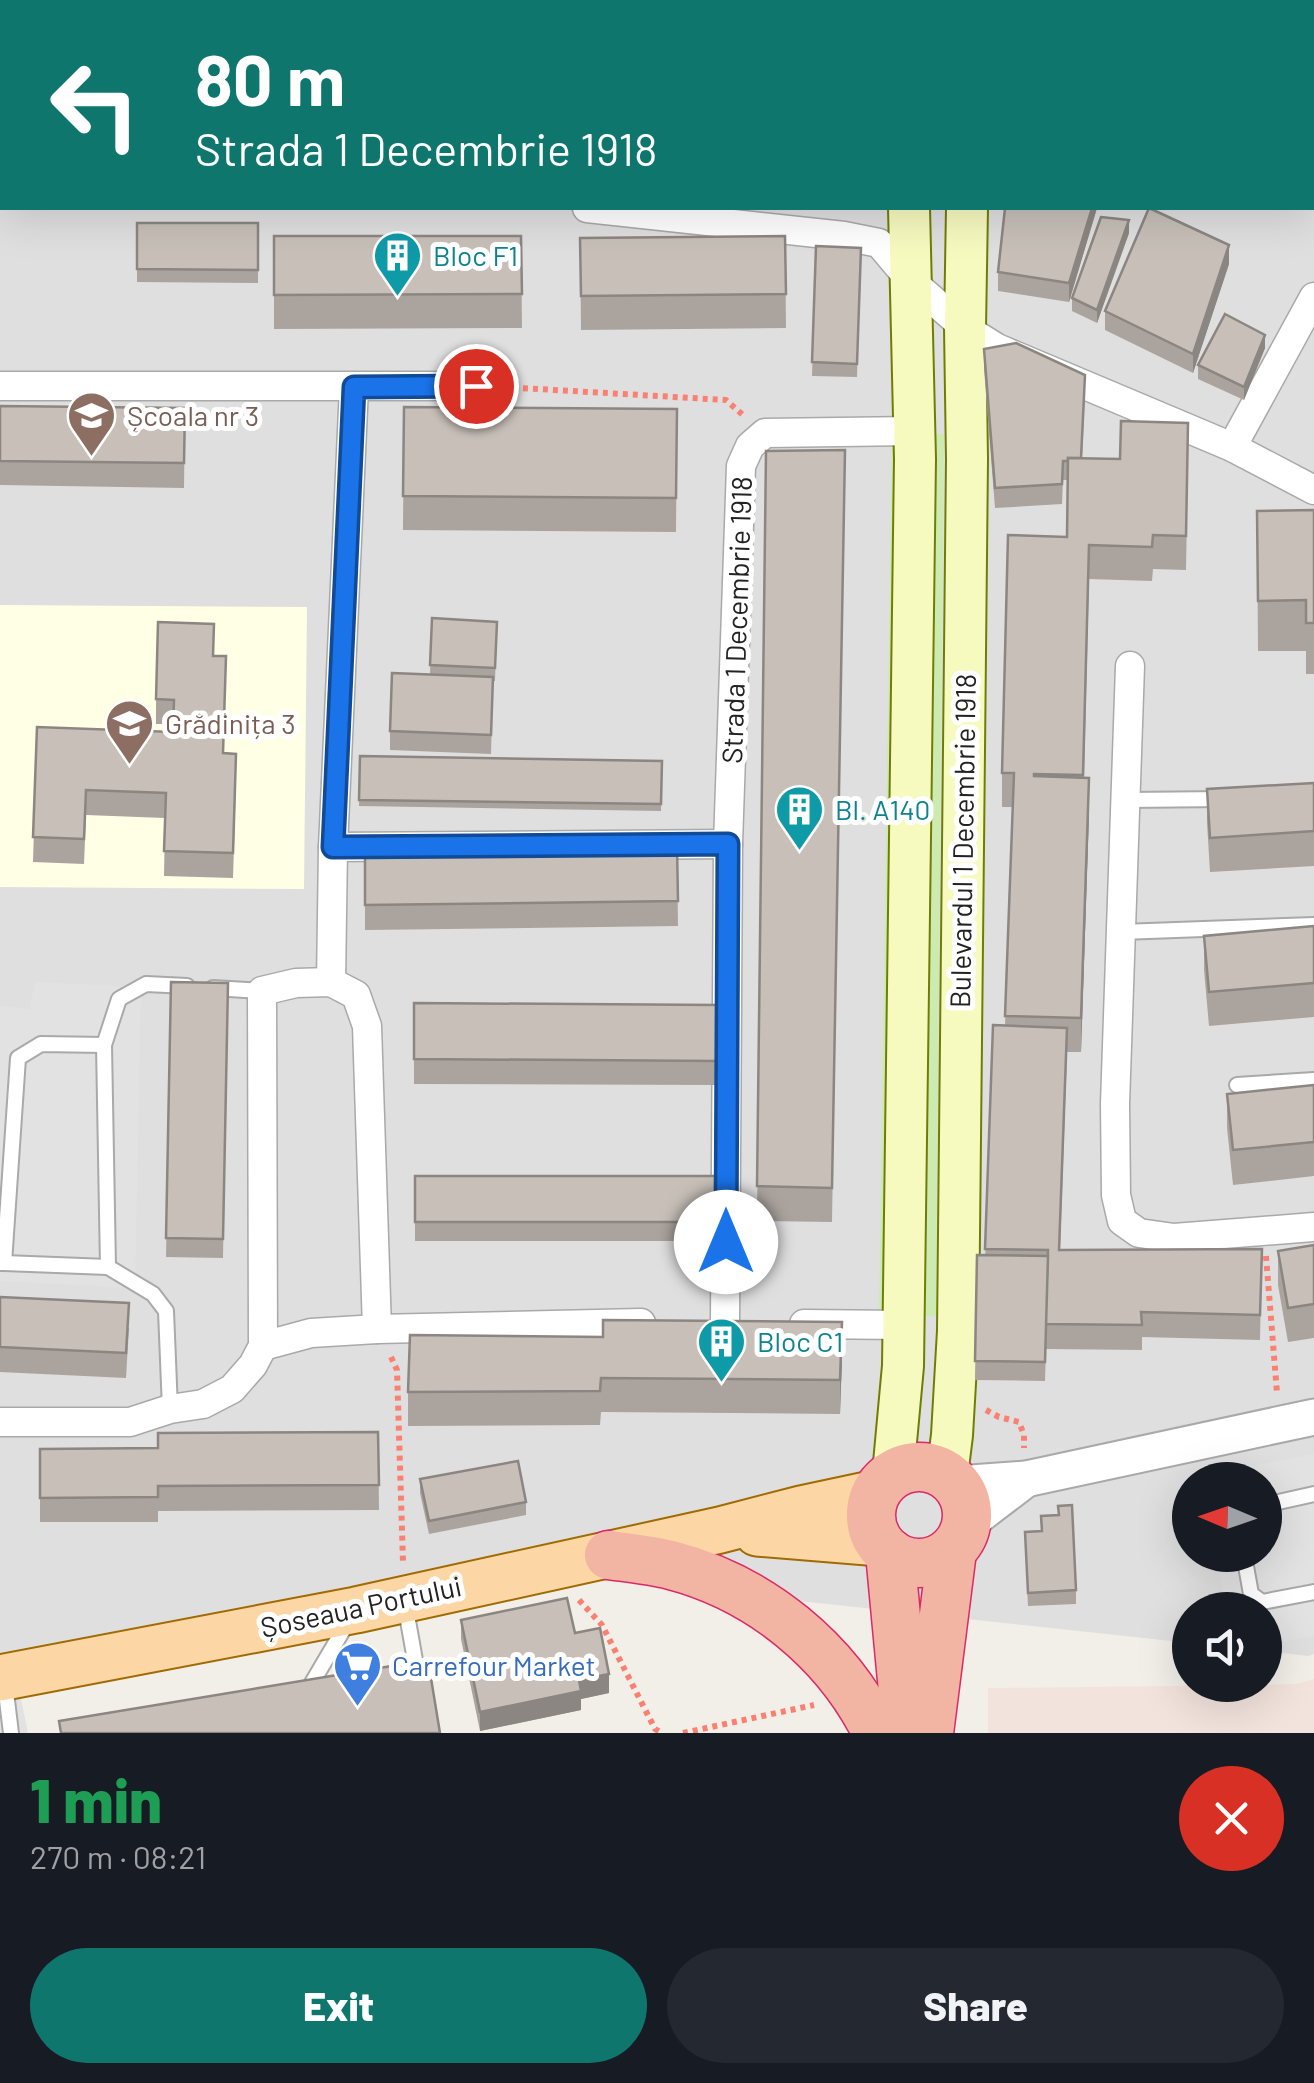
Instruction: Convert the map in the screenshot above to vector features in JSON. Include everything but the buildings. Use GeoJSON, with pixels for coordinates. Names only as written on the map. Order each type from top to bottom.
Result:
{"type":"FeatureCollection","features":[{"type":"Feature","properties":{"kind":"highway"},"geometry":{"type":"LineString","coordinates":[[885,1548],[905,1561],[937,1560],[956,1508],[934,1469],[906,1468],[884,1484],[871,1519],[885,1548],[907,1733]]}},
{"type":"Feature","properties":{"kind":"highway","name":"Bulevardul 1 Decembrie 1918"},"geometry":{"type":"LineString","coordinates":[[929,1733],[956,1508]]}},
{"type":"Feature","properties":{"kind":"highway"},"geometry":{"type":"LineString","coordinates":[[609,1554],[672,1565],[732,1588],[786,1621],[833,1664],[867,1714]]}},
{"type":"Feature","properties":{"kind":"main road","name":"Bulevardul 1 Decembrie 1918"},"geometry":{"type":"LineString","coordinates":[[884,1484],[900,1405],[902,1326],[914,431],[908,210]]}},
{"type":"Feature","properties":{"kind":"main road","name":"Bulevardul 1 Decembrie 1918"},"geometry":{"type":"LineString","coordinates":[[956,1508],[952,1435],[958,1332],[967,210]]}},
{"type":"Feature","properties":{"kind":"main road","name":"Șoseaua Portului"},"geometry":{"type":"LineString","coordinates":[[2,1678],[356,1610],[720,1530],[884,1484]]}},
{"type":"Feature","properties":{"kind":"main road"},"geometry":{"type":"LineString","coordinates":[[720,1530],[885,1548]]}},
{"type":"Feature","properties":{"kind":"street"},"geometry":{"type":"LineString","coordinates":[[604,210],[879,243],[911,281],[965,328],[997,348],[1232,447],[1314,490]]}},
{"type":"Feature","properties":{"kind":"street"},"geometry":{"type":"LineString","coordinates":[[1232,447],[1314,297]]}},
{"type":"Feature","properties":{"kind":"street"},"geometry":{"type":"LineString","coordinates":[[0,386],[476,386]]}},
{"type":"Feature","properties":{"kind":"street"},"geometry":{"type":"LineString","coordinates":[[331,982],[333,847],[354,387]]}},
{"type":"Feature","properties":{"kind":"street"},"geometry":{"type":"LineString","coordinates":[[764,433],[914,431]]}},
{"type":"Feature","properties":{"kind":"street","name":"Strada 1 Decembrie 1918"},"geometry":{"type":"LineString","coordinates":[[377,1328],[735,1322],[728,844],[741,466],[750,446],[764,433]]}},
{"type":"Feature","properties":{"kind":"street"},"geometry":{"type":"LineString","coordinates":[[1130,666],[1115,1104],[1116,1195],[1122,1221],[1139,1233],[1174,1238],[1314,1227]]}},
{"type":"Feature","properties":{"kind":"street"},"geometry":{"type":"LineString","coordinates":[[333,847],[728,844]]}},
{"type":"Feature","properties":{"kind":"street"},"geometry":{"type":"LineString","coordinates":[[0,1422],[130,1422],[170,1408],[202,1404],[232,1389],[253,1364],[263,1346],[262,990],[296,983],[331,982],[356,995],[367,1026],[377,1328],[311,1333],[263,1346]]}},
{"type":"Feature","properties":{"kind":"street"},"geometry":{"type":"LineString","coordinates":[[784,1323],[902,1326]]}},
{"type":"Feature","properties":{"kind":"street"},"geometry":{"type":"LineString","coordinates":[[956,1508],[1026,1479],[1314,1417]]}},
{"type":"Feature","properties":{"kind":"lane"},"geometry":{"type":"LineString","coordinates":[[1126,800],[1239,799]]}},
{"type":"Feature","properties":{"kind":"lane"},"geometry":{"type":"LineString","coordinates":[[1121,932],[1314,925]]}},
{"type":"Feature","properties":{"kind":"lane"},"geometry":{"type":"LineString","coordinates":[[108,1268],[104,1045],[119,999],[146,984],[262,990]]}},
{"type":"Feature","properties":{"kind":"lane"},"geometry":{"type":"LineString","coordinates":[[104,1045],[41,1044],[18,1058],[2,1263],[108,1268],[154,1294],[166,1311],[170,1408]]}},
{"type":"Feature","properties":{"kind":"lane"},"geometry":{"type":"LineString","coordinates":[[1237,1085],[1314,1080]]}},
{"type":"Feature","properties":{"kind":"lane"},"geometry":{"type":"LineString","coordinates":[[1282,1501],[1314,1494]]}},
{"type":"Feature","properties":{"kind":"lane"},"geometry":{"type":"LineString","coordinates":[[1247,1572],[1252,1594],[1262,1602],[1314,1592]]}},
{"type":"Feature","properties":{"kind":"lane"},"geometry":{"type":"LineString","coordinates":[[404,1599],[419,1681]]}},
{"type":"Feature","properties":{"kind":"lane"},"geometry":{"type":"LineString","coordinates":[[289,1692],[309,1688],[356,1610]]}},
{"type":"Feature","properties":{"kind":"lane"},"geometry":{"type":"LineString","coordinates":[[2,1678],[11,1733]]}},
{"type":"Feature","properties":{"kind":"path"},"geometry":{"type":"LineString","coordinates":[[476,386],[726,400],[764,433]]}},
{"type":"Feature","properties":{"kind":"path"},"geometry":{"type":"LineString","coordinates":[[1264,1231],[1279,1424]]}},
{"type":"Feature","properties":{"kind":"path"},"geometry":{"type":"LineString","coordinates":[[377,1328],[398,1370],[404,1599]]}},
{"type":"Feature","properties":{"kind":"path"},"geometry":{"type":"LineString","coordinates":[[545,1567],[602,1626],[655,1729],[662,1733]]}},
{"type":"Feature","properties":{"kind":"path"},"geometry":{"type":"LineString","coordinates":[[684,1733],[867,1714]]}},
{"type":"Feature","properties":{"kind":"shaded area"},"geometry":{"type":"Polygon","coordinates":[[[0,210],[1314,210],[1314,1654],[1282,1653],[1282,1592],[1172,1592],[1172,1641],[586,1578],[0,1696],[0,210]]]}},
{"type":"Feature","properties":{"kind":"shaded area"},"geometry":{"type":"Polygon","coordinates":[[[0,605],[307,607],[304,889],[0,887],[0,605]]]}},
{"type":"Feature","properties":{"kind":"shaded area"},"geometry":{"type":"Polygon","coordinates":[[[35,982],[141,987],[135,1288],[0,1281],[0,1006],[30,1009],[35,982]]]}},
{"type":"Feature","properties":{"kind":"shaded area"},"geometry":{"type":"Polygon","coordinates":[[[1314,1454],[1314,1636],[1282,1641],[1282,1592],[1223,1592],[1219,1572],[1282,1572],[1282,1462],[1272,1462],[1314,1454]]]}},
{"type":"Feature","properties":{"kind":"shaded area"},"geometry":{"type":"Polygon","coordinates":[[[1314,1679],[1314,1733],[988,1733],[988,1688],[1172,1686],[1172,1702],[1282,1702],[1282,1684],[1314,1679]]]}},
{"type":"Feature","properties":{"kind":"shaded area"},"geometry":{"type":"Polygon","coordinates":[[[20,1694],[28,1733],[0,1733],[0,1696],[20,1694]]]}},
{"type":"Feature","properties":{"kind":"green space"},"geometry":{"type":"Polygon","coordinates":[[[892,434],[944,434],[936,1316],[879,1317],[892,434]]]}},
{"type":"Feature","properties":{"kind":"place","name":"Bloc F1"},"geometry":{"type":"Point","coordinates":[398,298]}},
{"type":"Feature","properties":{"kind":"place","name":"Școala nr 3"},"geometry":{"type":"Point","coordinates":[92,458]}},
{"type":"Feature","properties":{"kind":"place","name":"Grădinița 3"},"geometry":{"type":"Point","coordinates":[130,766]}},
{"type":"Feature","properties":{"kind":"place","name":"Bl. A140"},"geometry":{"type":"Point","coordinates":[800,852]}},
{"type":"Feature","properties":{"kind":"place","name":"Bloc C1"},"geometry":{"type":"Point","coordinates":[722,1384]}},
{"type":"Feature","properties":{"kind":"place","name":"Carrefour Market"},"geometry":{"type":"Point","coordinates":[357,1708]}},
{"type":"Feature","properties":{"kind":"route"},"geometry":{"type":"LineString","coordinates":[[476,386],[354,387],[333,847],[728,844],[726,1242]]}}]}
